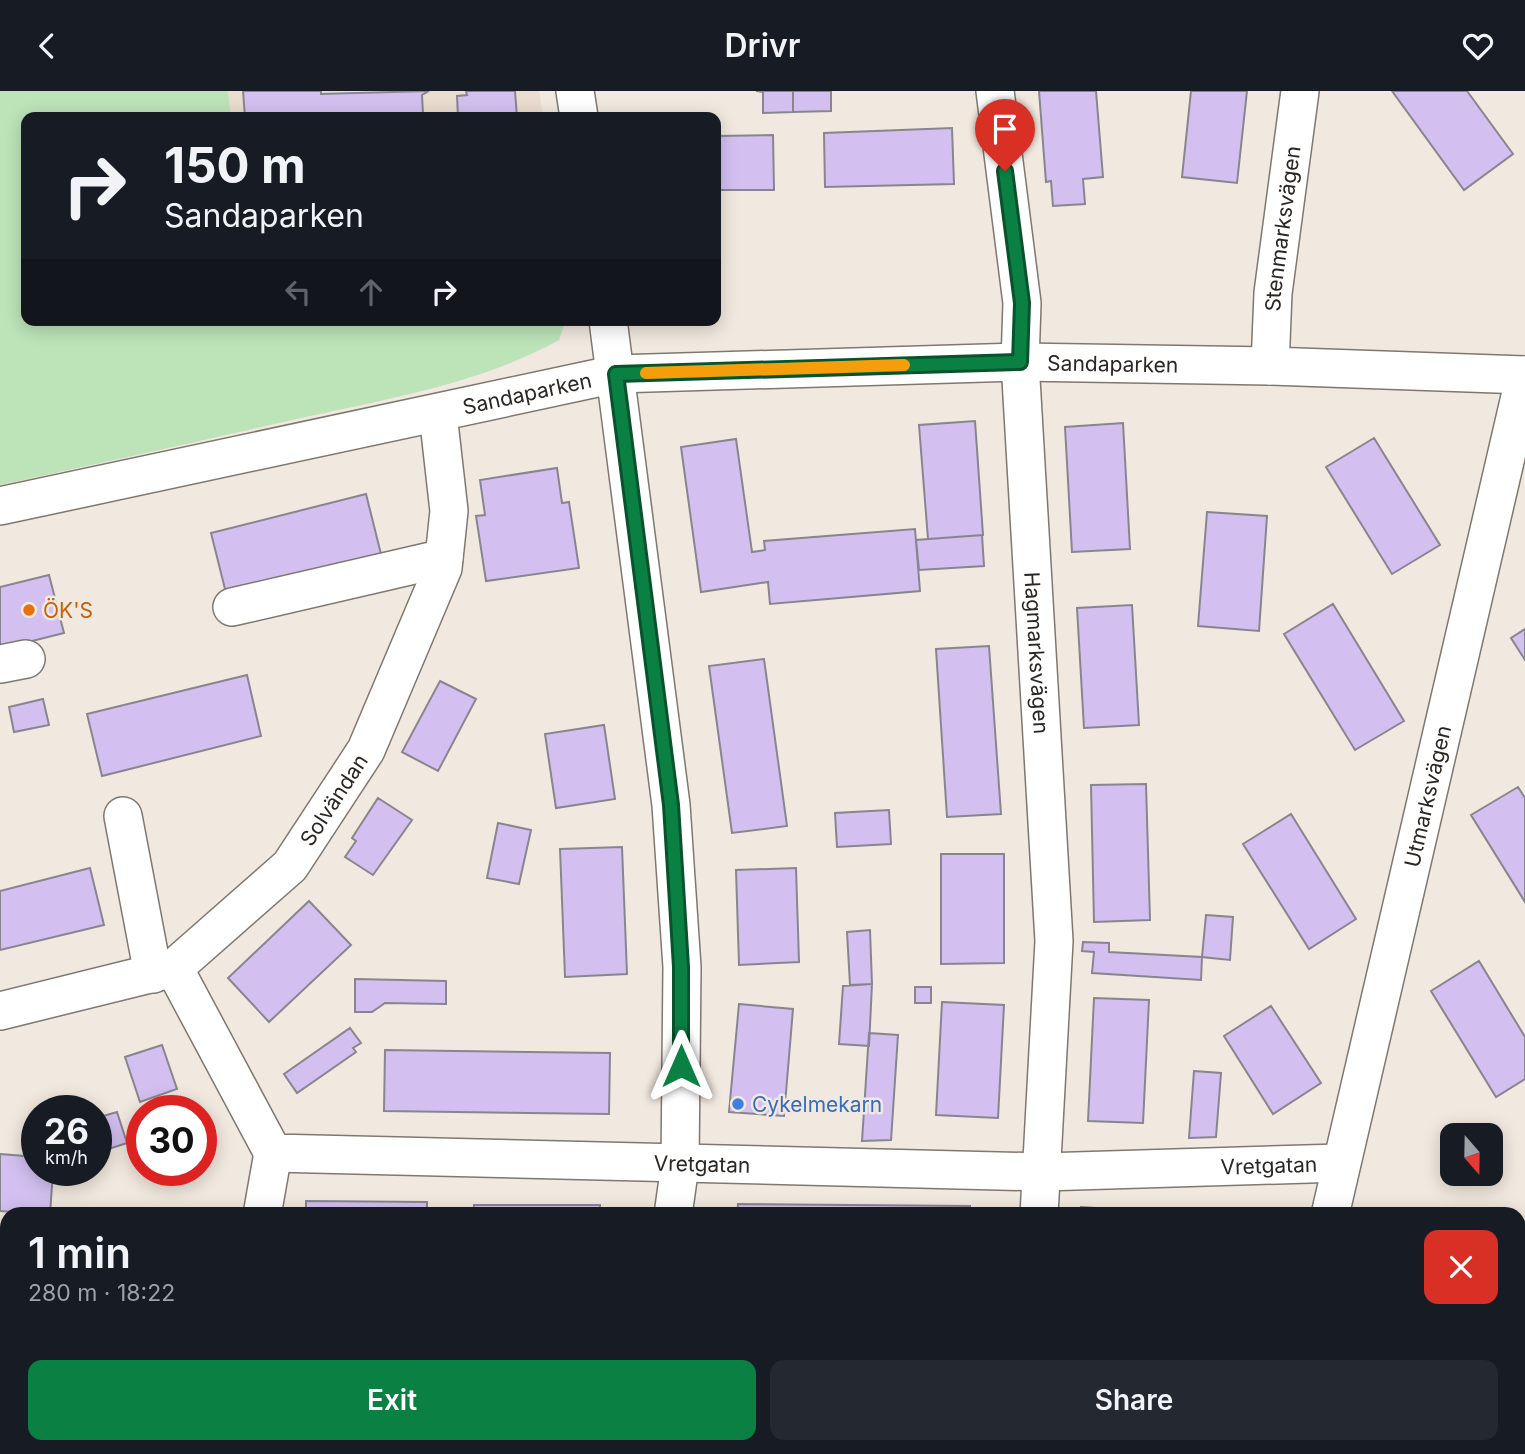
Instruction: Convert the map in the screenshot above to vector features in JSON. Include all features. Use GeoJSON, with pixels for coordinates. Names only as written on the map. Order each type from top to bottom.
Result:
{"type":"FeatureCollection","features":[{"type":"Feature","properties":{"kind":"street"},"geometry":{"type":"LineString","coordinates":[[575,91],[578,112]]}},
{"type":"Feature","properties":{"kind":"street","name":"Hagmarksvägen"},"geometry":{"type":"LineString","coordinates":[[995,91],[1022,303],[1020,362],[1054,941],[1040,1207]]}},
{"type":"Feature","properties":{"kind":"street","name":"Stenmarksvägen"},"geometry":{"type":"LineString","coordinates":[[1270,366],[1273,293],[1300,91]]}},
{"type":"Feature","properties":{"kind":"street"},"geometry":{"type":"LineString","coordinates":[[609,326],[671,805],[681,967],[680,1165],[674,1207]]}},
{"type":"Feature","properties":{"kind":"street","name":"Sandaparken"},"geometry":{"type":"LineString","coordinates":[[0,506],[616,374],[1020,362],[1270,366],[1525,375]]}},
{"type":"Feature","properties":{"kind":"street","name":"Utmarksvägen"},"geometry":{"type":"LineString","coordinates":[[1332,1207],[1525,375]]}},
{"type":"Feature","properties":{"kind":"street","name":"Solvändan"},"geometry":{"type":"LineString","coordinates":[[0,1011],[164,971],[290,866],[366,750],[443,568],[449,511],[438,414]]}},
{"type":"Feature","properties":{"kind":"street"},"geometry":{"type":"LineString","coordinates":[[232,607],[444,558]]}},
{"type":"Feature","properties":{"kind":"street"},"geometry":{"type":"LineString","coordinates":[[123,816],[164,971],[273,1153],[263,1207]]}},
{"type":"Feature","properties":{"kind":"street","name":"Vretgatan"},"geometry":{"type":"LineString","coordinates":[[273,1153],[1043,1172],[1340,1163]]}},
{"type":"Feature","properties":{"kind":"shaded area"},"geometry":{"type":"Polygon","coordinates":[[[228,91],[539,91],[542,112],[230,112],[228,91]]]}},
{"type":"Feature","properties":{"kind":"green space"},"geometry":{"type":"Polygon","coordinates":[[[0,91],[228,91],[230,112],[21,112],[21,326],[564,326],[559,340],[530,355],[468,378],[371,403],[0,485],[0,91]]]}},
{"type":"Feature","properties":{"kind":"building"},"geometry":{"type":"Polygon","coordinates":[[[243,91],[321,91],[321,94],[429,91],[422,95],[423,112],[245,112],[243,91]]]}},
{"type":"Feature","properties":{"kind":"building"},"geometry":{"type":"Polygon","coordinates":[[[466,91],[515,91],[517,112],[458,112],[457,96],[467,95],[466,91]]]}},
{"type":"Feature","properties":{"kind":"building"},"geometry":{"type":"Polygon","coordinates":[[[756,91],[793,91],[793,112],[763,113],[763,92],[756,91]]]}},
{"type":"Feature","properties":{"kind":"building"},"geometry":{"type":"Polygon","coordinates":[[[793,91],[831,91],[831,111],[793,112],[793,91]]]}},
{"type":"Feature","properties":{"kind":"building"},"geometry":{"type":"Polygon","coordinates":[[[1039,91],[1096,91],[1103,177],[1083,179],[1085,204],[1053,206],[1051,181],[1046,182],[1039,91]]]}},
{"type":"Feature","properties":{"kind":"building"},"geometry":{"type":"Polygon","coordinates":[[[1191,91],[1247,91],[1237,183],[1182,177],[1191,91]]]}},
{"type":"Feature","properties":{"kind":"building"},"geometry":{"type":"Polygon","coordinates":[[[1392,91],[1467,91],[1513,154],[1464,190],[1392,91]]]}},
{"type":"Feature","properties":{"kind":"building"},"geometry":{"type":"Polygon","coordinates":[[[952,128],[954,184],[825,187],[824,133],[952,128]]]}},
{"type":"Feature","properties":{"kind":"building"},"geometry":{"type":"Polygon","coordinates":[[[773,135],[774,190],[721,190],[721,136],[773,135]]]}},
{"type":"Feature","properties":{"kind":"building"},"geometry":{"type":"Polygon","coordinates":[[[975,421],[983,535],[928,539],[919,425],[975,421]]]}},
{"type":"Feature","properties":{"kind":"building"},"geometry":{"type":"Polygon","coordinates":[[[1123,423],[1130,549],[1072,552],[1065,427],[1123,423]]]}},
{"type":"Feature","properties":{"kind":"building"},"geometry":{"type":"Polygon","coordinates":[[[1374,438],[1440,545],[1392,574],[1326,467],[1374,438]]]}},
{"type":"Feature","properties":{"kind":"building"},"geometry":{"type":"Polygon","coordinates":[[[736,439],[752,552],[765,550],[764,541],[915,529],[920,591],[770,604],[768,582],[701,592],[681,447],[736,439]]]}},
{"type":"Feature","properties":{"kind":"building"},"geometry":{"type":"Polygon","coordinates":[[[557,468],[562,503],[569,502],[579,568],[486,581],[476,516],[485,515],[480,480],[557,468]]]}},
{"type":"Feature","properties":{"kind":"building"},"geometry":{"type":"Polygon","coordinates":[[[366,494],[381,554],[226,593],[211,533],[366,494]]]}},
{"type":"Feature","properties":{"kind":"building"},"geometry":{"type":"Polygon","coordinates":[[[1207,512],[1267,516],[1259,631],[1198,626],[1207,512]]]}},
{"type":"Feature","properties":{"kind":"building"},"geometry":{"type":"Polygon","coordinates":[[[982,535],[984,566],[919,570],[916,540],[982,535]]]}},
{"type":"Feature","properties":{"kind":"building","name":"ÖK'S"},"geometry":{"type":"Polygon","coordinates":[[[49,575],[64,633],[0,649],[0,587],[49,575]]]}},
{"type":"Feature","properties":{"kind":"building"},"geometry":{"type":"Polygon","coordinates":[[[1333,604],[1404,721],[1355,750],[1284,634],[1333,604]]]}},
{"type":"Feature","properties":{"kind":"building"},"geometry":{"type":"Polygon","coordinates":[[[1132,605],[1139,725],[1084,728],[1077,608],[1132,605]]]}},
{"type":"Feature","properties":{"kind":"building"},"geometry":{"type":"Polygon","coordinates":[[[1525,629],[1525,660],[1511,638],[1525,629]]]}},
{"type":"Feature","properties":{"kind":"building"},"geometry":{"type":"Polygon","coordinates":[[[989,646],[1001,814],[947,817],[936,649],[989,646]]]}},
{"type":"Feature","properties":{"kind":"building"},"geometry":{"type":"Polygon","coordinates":[[[764,659],[787,826],[732,833],[709,666],[764,659]]]}},
{"type":"Feature","properties":{"kind":"building"},"geometry":{"type":"Polygon","coordinates":[[[247,675],[261,736],[102,776],[87,714],[247,675]]]}},
{"type":"Feature","properties":{"kind":"building"},"geometry":{"type":"Polygon","coordinates":[[[440,681],[476,699],[438,771],[402,752],[440,681]]]}},
{"type":"Feature","properties":{"kind":"building"},"geometry":{"type":"Polygon","coordinates":[[[43,699],[49,725],[14,732],[9,707],[43,699]]]}},
{"type":"Feature","properties":{"kind":"building"},"geometry":{"type":"Polygon","coordinates":[[[604,725],[615,799],[556,808],[545,734],[604,725]]]}},
{"type":"Feature","properties":{"kind":"building"},"geometry":{"type":"Polygon","coordinates":[[[1146,784],[1150,920],[1094,922],[1091,785],[1146,784]]]}},
{"type":"Feature","properties":{"kind":"building"},"geometry":{"type":"Polygon","coordinates":[[[1518,787],[1525,798],[1525,902],[1471,815],[1518,787]]]}},
{"type":"Feature","properties":{"kind":"building"},"geometry":{"type":"Polygon","coordinates":[[[378,798],[412,820],[373,875],[345,857],[356,841],[352,838],[378,798]]]}},
{"type":"Feature","properties":{"kind":"building"},"geometry":{"type":"Polygon","coordinates":[[[889,810],[891,844],[837,847],[835,813],[889,810]]]}},
{"type":"Feature","properties":{"kind":"building"},"geometry":{"type":"Polygon","coordinates":[[[1291,814],[1356,919],[1309,949],[1243,844],[1291,814]]]}},
{"type":"Feature","properties":{"kind":"building"},"geometry":{"type":"Polygon","coordinates":[[[498,823],[531,830],[519,884],[487,878],[498,823]]]}},
{"type":"Feature","properties":{"kind":"building"},"geometry":{"type":"Polygon","coordinates":[[[622,847],[627,974],[565,977],[560,849],[622,847]]]}},
{"type":"Feature","properties":{"kind":"building"},"geometry":{"type":"Polygon","coordinates":[[[941,854],[1004,854],[1004,963],[941,964],[941,854]]]}},
{"type":"Feature","properties":{"kind":"building"},"geometry":{"type":"Polygon","coordinates":[[[90,868],[104,925],[0,950],[0,891],[90,868]]]}},
{"type":"Feature","properties":{"kind":"building"},"geometry":{"type":"Polygon","coordinates":[[[796,868],[799,962],[739,965],[736,870],[796,868]]]}},
{"type":"Feature","properties":{"kind":"building"},"geometry":{"type":"Polygon","coordinates":[[[309,901],[351,945],[269,1022],[228,978],[309,901]]]}},
{"type":"Feature","properties":{"kind":"building"},"geometry":{"type":"Polygon","coordinates":[[[1206,915],[1233,917],[1230,960],[1202,957],[1206,915]]]}},
{"type":"Feature","properties":{"kind":"building"},"geometry":{"type":"Polygon","coordinates":[[[870,930],[872,984],[850,985],[847,932],[870,930]]]}},
{"type":"Feature","properties":{"kind":"building"},"geometry":{"type":"Polygon","coordinates":[[[1083,942],[1109,943],[1109,952],[1202,957],[1201,980],[1092,973],[1094,952],[1082,951],[1083,942]]]}},
{"type":"Feature","properties":{"kind":"building"},"geometry":{"type":"Polygon","coordinates":[[[1479,961],[1525,1037],[1525,1079],[1496,1097],[1431,991],[1479,961]]]}},
{"type":"Feature","properties":{"kind":"building"},"geometry":{"type":"Polygon","coordinates":[[[355,979],[446,981],[446,1004],[385,1003],[372,1012],[355,1012],[355,979]]]}},
{"type":"Feature","properties":{"kind":"building"},"geometry":{"type":"Polygon","coordinates":[[[872,984],[869,1046],[839,1044],[843,986],[872,984]]]}},
{"type":"Feature","properties":{"kind":"building"},"geometry":{"type":"Polygon","coordinates":[[[915,987],[931,987],[931,1003],[915,1003],[915,987]]]}},
{"type":"Feature","properties":{"kind":"building"},"geometry":{"type":"Polygon","coordinates":[[[1094,998],[1149,1000],[1143,1123],[1088,1121],[1094,998]]]}},
{"type":"Feature","properties":{"kind":"building"},"geometry":{"type":"Polygon","coordinates":[[[942,1002],[1004,1005],[998,1118],[936,1115],[942,1002]]]}},
{"type":"Feature","properties":{"kind":"building"},"geometry":{"type":"Polygon","coordinates":[[[739,1004],[793,1009],[784,1116],[729,1112],[739,1004]]]}},
{"type":"Feature","properties":{"kind":"building"},"geometry":{"type":"Polygon","coordinates":[[[1271,1006],[1321,1083],[1273,1114],[1224,1036],[1271,1006]]]}},
{"type":"Feature","properties":{"kind":"building"},"geometry":{"type":"Polygon","coordinates":[[[350,1028],[361,1043],[353,1048],[356,1052],[297,1093],[284,1074],[350,1028]]]}},
{"type":"Feature","properties":{"kind":"building"},"geometry":{"type":"Polygon","coordinates":[[[869,1033],[898,1035],[891,1140],[862,1141],[869,1033]]]}},
{"type":"Feature","properties":{"kind":"building"},"geometry":{"type":"Polygon","coordinates":[[[162,1045],[177,1089],[160,1095],[138,1095],[125,1057],[162,1045]]]}},
{"type":"Feature","properties":{"kind":"building"},"geometry":{"type":"Polygon","coordinates":[[[385,1050],[610,1053],[609,1114],[384,1111],[385,1050]]]}},
{"type":"Feature","properties":{"kind":"building"},"geometry":{"type":"Polygon","coordinates":[[[1194,1071],[1221,1073],[1216,1137],[1189,1138],[1194,1071]]]}},
{"type":"Feature","properties":{"kind":"building"},"geometry":{"type":"Polygon","coordinates":[[[117,1112],[126,1143],[112,1148],[112,1113],[117,1112]]]}},
{"type":"Feature","properties":{"kind":"building"},"geometry":{"type":"Polygon","coordinates":[[[0,1154],[21,1156],[21,1186],[52,1186],[51,1207],[0,1207],[0,1154]]]}},
{"type":"Feature","properties":{"kind":"building"},"geometry":{"type":"Polygon","coordinates":[[[306,1201],[427,1202],[427,1207],[306,1207],[306,1201]]]}},
{"type":"Feature","properties":{"kind":"building"},"geometry":{"type":"Polygon","coordinates":[[[738,1204],[970,1206],[970,1207],[738,1207],[738,1204]]]}},
{"type":"Feature","properties":{"kind":"building"},"geometry":{"type":"Polygon","coordinates":[[[474,1205],[600,1205],[600,1207],[474,1205]]]}},
{"type":"Feature","properties":{"kind":"slow traffic"},"geometry":{"type":"LineString","coordinates":[[646,373],[904,365]]}},
{"type":"Feature","properties":{"kind":"place","name":"ÖK'S"},"geometry":{"type":"Point","coordinates":[29,610]}},
{"type":"Feature","properties":{"kind":"place","name":"Cykelmekarn"},"geometry":{"type":"Point","coordinates":[738,1104]}},
{"type":"Feature","properties":{"kind":"route"},"geometry":{"type":"LineString","coordinates":[[681,1066],[681,967],[671,805],[616,374],[1020,362],[1022,303],[1005,171]]}}]}
